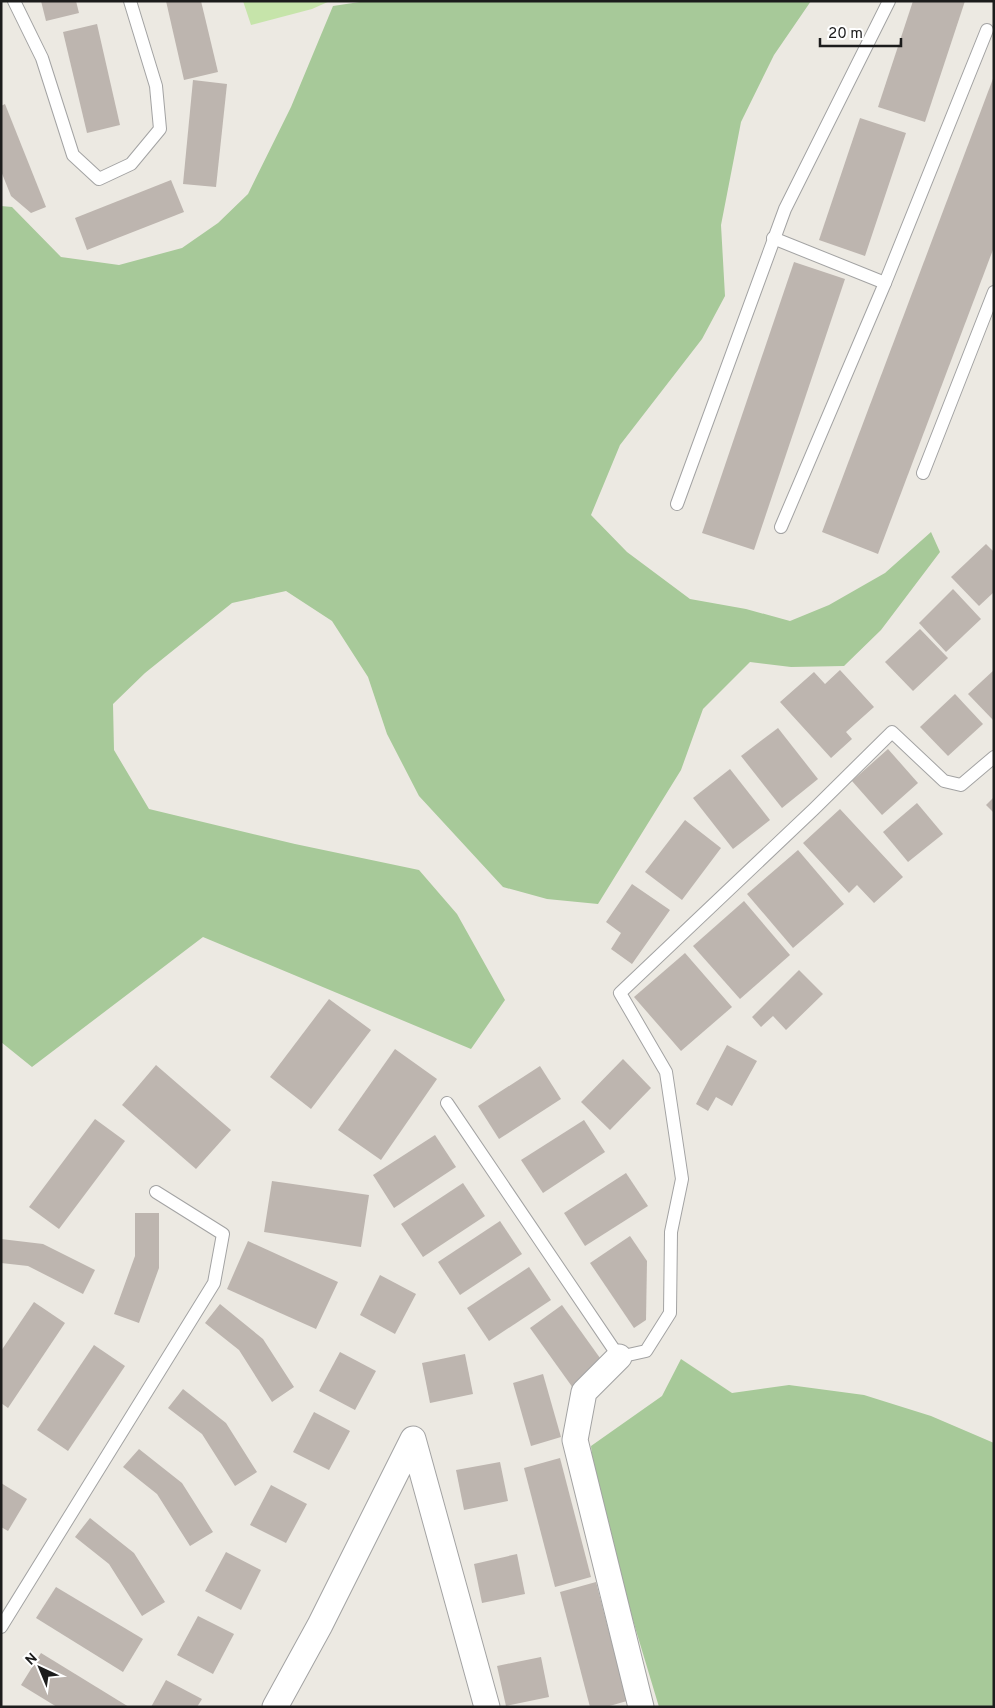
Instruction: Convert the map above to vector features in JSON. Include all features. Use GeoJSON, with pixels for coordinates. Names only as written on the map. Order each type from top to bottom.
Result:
{"type":"FeatureCollection","features":[{"type":"Feature","properties":{"kind":"street"},"geometry":{"type":"LineString","coordinates":[[619,1357],[584,1392],[575,1440],[641,1707]]}},
{"type":"Feature","properties":{"kind":"street"},"geometry":{"type":"LineString","coordinates":[[275,1707],[320,1625],[414,1439],[487,1707]]}},
{"type":"Feature","properties":{"kind":"lane"},"geometry":{"type":"LineString","coordinates":[[14,1],[42,58],[73,155],[99,179],[131,164],[160,129],[156,86],[130,1]]}},
{"type":"Feature","properties":{"kind":"lane"},"geometry":{"type":"LineString","coordinates":[[677,504],[785,209],[889,1]]}},
{"type":"Feature","properties":{"kind":"lane"},"geometry":{"type":"LineString","coordinates":[[781,527],[885,283],[987,30]]}},
{"type":"Feature","properties":{"kind":"lane"},"geometry":{"type":"LineString","coordinates":[[774,238],[885,283]]}},
{"type":"Feature","properties":{"kind":"lane"},"geometry":{"type":"LineString","coordinates":[[923,473],[994,292]]}},
{"type":"Feature","properties":{"kind":"lane"},"geometry":{"type":"LineString","coordinates":[[447,1103],[619,1357],[646,1351],[670,1313],[671,1232],[682,1179],[666,1072],[620,993],[814,809],[892,732],[944,781],[961,785],[994,757]]}},
{"type":"Feature","properties":{"kind":"lane"},"geometry":{"type":"LineString","coordinates":[[1,1627],[214,1283],[223,1234],[156,1192]]}},
{"type":"Feature","properties":{"kind":"green space"},"geometry":{"type":"Polygon","coordinates":[[[243,1],[330,1],[312,9],[251,25],[243,1]]]}},
{"type":"Feature","properties":{"kind":"green space"},"geometry":{"type":"Polygon","coordinates":[[[366,1],[811,1],[774,55],[741,122],[721,225],[725,296],[702,339],[620,445],[591,515],[627,552],[690,599],[746,609],[790,621],[829,605],[885,573],[931,532],[940,552],[881,630],[844,666],[791,667],[750,662],[703,709],[681,770],[598,904],[547,899],[503,887],[419,796],[387,734],[368,677],[332,621],[286,591],[232,603],[145,673],[113,704],[114,750],[149,809],[295,844],[419,870],[457,914],[505,1000],[471,1049],[203,937],[32,1067],[1,1042],[1,206],[12,207],[61,257],[119,265],[182,248],[218,223],[248,194],[291,107],[333,6],[366,1]]]}},
{"type":"Feature","properties":{"kind":"green space"},"geometry":{"type":"Polygon","coordinates":[[[681,1359],[732,1393],[789,1385],[864,1395],[931,1416],[994,1443],[994,1707],[659,1707],[626,1597],[599,1521],[591,1446],[662,1396],[681,1359]]]}},
{"type":"Feature","properties":{"kind":"building"},"geometry":{"type":"Polygon","coordinates":[[[41,1],[76,1],[79,13],[46,21],[41,1]]]}},
{"type":"Feature","properties":{"kind":"building"},"geometry":{"type":"Polygon","coordinates":[[[166,1],[201,1],[218,72],[184,80],[166,1]]]}},
{"type":"Feature","properties":{"kind":"building"},"geometry":{"type":"Polygon","coordinates":[[[913,1],[965,1],[925,122],[878,107],[913,1]]]}},
{"type":"Feature","properties":{"kind":"building"},"geometry":{"type":"Polygon","coordinates":[[[97,24],[120,125],[87,133],[63,32],[97,24]]]}},
{"type":"Feature","properties":{"kind":"building"},"geometry":{"type":"Polygon","coordinates":[[[994,76],[994,247],[878,554],[822,532],[994,76]]]}},
{"type":"Feature","properties":{"kind":"building"},"geometry":{"type":"Polygon","coordinates":[[[193,80],[227,84],[216,187],[183,184],[193,80]]]}},
{"type":"Feature","properties":{"kind":"building"},"geometry":{"type":"Polygon","coordinates":[[[5,104],[46,207],[31,213],[11,196],[1,171],[1,106],[5,104]]]}},
{"type":"Feature","properties":{"kind":"building"},"geometry":{"type":"Polygon","coordinates":[[[860,118],[906,133],[865,256],[819,240],[860,118]]]}},
{"type":"Feature","properties":{"kind":"building"},"geometry":{"type":"Polygon","coordinates":[[[171,180],[184,212],[87,250],[75,218],[171,180]]]}},
{"type":"Feature","properties":{"kind":"building"},"geometry":{"type":"Polygon","coordinates":[[[794,262],[845,279],[754,550],[702,533],[794,262]]]}},
{"type":"Feature","properties":{"kind":"building"},"geometry":{"type":"Polygon","coordinates":[[[986,544],[994,552],[994,592],[979,606],[951,577],[986,544]]]}},
{"type":"Feature","properties":{"kind":"building"},"geometry":{"type":"Polygon","coordinates":[[[953,589],[981,619],[946,652],[919,623],[953,589]]]}},
{"type":"Feature","properties":{"kind":"building"},"geometry":{"type":"Polygon","coordinates":[[[920,629],[948,658],[913,691],[885,662],[920,629]]]}},
{"type":"Feature","properties":{"kind":"building"},"geometry":{"type":"Polygon","coordinates":[[[840,670],[874,707],[846,732],[852,739],[831,758],[780,702],[814,672],[825,684],[840,670]]]}},
{"type":"Feature","properties":{"kind":"building"},"geometry":{"type":"Polygon","coordinates":[[[994,670],[994,721],[968,694],[994,670]]]}},
{"type":"Feature","properties":{"kind":"building"},"geometry":{"type":"Polygon","coordinates":[[[955,694],[983,724],[948,756],[920,727],[955,694]]]}},
{"type":"Feature","properties":{"kind":"building"},"geometry":{"type":"Polygon","coordinates":[[[778,728],[818,779],[782,808],[741,756],[778,728]]]}},
{"type":"Feature","properties":{"kind":"building"},"geometry":{"type":"Polygon","coordinates":[[[888,749],[918,783],[882,815],[852,781],[888,749]]]}},
{"type":"Feature","properties":{"kind":"building"},"geometry":{"type":"Polygon","coordinates":[[[730,769],[770,820],[733,849],[693,798],[730,769]]]}},
{"type":"Feature","properties":{"kind":"building"},"geometry":{"type":"Polygon","coordinates":[[[994,797],[994,813],[986,805],[994,797]]]}},
{"type":"Feature","properties":{"kind":"building"},"geometry":{"type":"Polygon","coordinates":[[[917,803],[943,834],[908,862],[883,832],[917,803]]]}},
{"type":"Feature","properties":{"kind":"building"},"geometry":{"type":"Polygon","coordinates":[[[840,809],[903,877],[874,903],[857,885],[849,893],[803,843],[840,809]]]}},
{"type":"Feature","properties":{"kind":"building"},"geometry":{"type":"Polygon","coordinates":[[[685,820],[721,848],[682,900],[645,872],[685,820]]]}},
{"type":"Feature","properties":{"kind":"building"},"geometry":{"type":"Polygon","coordinates":[[[798,850],[844,904],[793,948],[747,894],[798,850]]]}},
{"type":"Feature","properties":{"kind":"building"},"geometry":{"type":"Polygon","coordinates":[[[632,884],[670,910],[632,964],[611,949],[621,933],[606,922],[632,884]]]}},
{"type":"Feature","properties":{"kind":"building"},"geometry":{"type":"Polygon","coordinates":[[[744,901],[790,955],[740,999],[693,946],[744,901]]]}},
{"type":"Feature","properties":{"kind":"building"},"geometry":{"type":"Polygon","coordinates":[[[685,953],[732,1007],[681,1051],[634,997],[685,953]]]}},
{"type":"Feature","properties":{"kind":"building"},"geometry":{"type":"Polygon","coordinates":[[[799,970],[823,994],[786,1030],[773,1016],[761,1027],[752,1017],[799,970]]]}},
{"type":"Feature","properties":{"kind":"building"},"geometry":{"type":"Polygon","coordinates":[[[329,999],[371,1030],[311,1109],[270,1077],[329,999]]]}},
{"type":"Feature","properties":{"kind":"building"},"geometry":{"type":"Polygon","coordinates":[[[727,1045],[757,1061],[732,1106],[716,1097],[708,1111],[696,1104],[727,1045]]]}},
{"type":"Feature","properties":{"kind":"building"},"geometry":{"type":"Polygon","coordinates":[[[395,1049],[437,1079],[381,1160],[338,1130],[395,1049]]]}},
{"type":"Feature","properties":{"kind":"building"},"geometry":{"type":"Polygon","coordinates":[[[623,1059],[651,1088],[610,1130],[581,1102],[623,1059]]]}},
{"type":"Feature","properties":{"kind":"building"},"geometry":{"type":"Polygon","coordinates":[[[156,1065],[231,1130],[196,1169],[122,1105],[156,1065]]]}},
{"type":"Feature","properties":{"kind":"building"},"geometry":{"type":"Polygon","coordinates":[[[540,1066],[561,1099],[499,1139],[478,1106],[540,1066]]]}},
{"type":"Feature","properties":{"kind":"building"},"geometry":{"type":"Polygon","coordinates":[[[95,1119],[125,1141],[59,1229],[29,1207],[95,1119]]]}},
{"type":"Feature","properties":{"kind":"building"},"geometry":{"type":"Polygon","coordinates":[[[584,1120],[605,1152],[543,1193],[521,1160],[584,1120]]]}},
{"type":"Feature","properties":{"kind":"building"},"geometry":{"type":"Polygon","coordinates":[[[435,1135],[456,1167],[394,1208],[373,1175],[435,1135]]]}},
{"type":"Feature","properties":{"kind":"building"},"geometry":{"type":"Polygon","coordinates":[[[626,1173],[648,1206],[585,1246],[564,1213],[626,1173]]]}},
{"type":"Feature","properties":{"kind":"building"},"geometry":{"type":"Polygon","coordinates":[[[272,1181],[369,1195],[361,1247],[264,1232],[272,1181]]]}},
{"type":"Feature","properties":{"kind":"building"},"geometry":{"type":"Polygon","coordinates":[[[463,1183],[485,1216],[423,1257],[401,1224],[463,1183]]]}},
{"type":"Feature","properties":{"kind":"building"},"geometry":{"type":"Polygon","coordinates":[[[135,1213],[159,1213],[159,1268],[139,1323],[114,1314],[135,1256],[135,1213]]]}},
{"type":"Feature","properties":{"kind":"building"},"geometry":{"type":"Polygon","coordinates":[[[500,1221],[522,1254],[460,1295],[438,1262],[500,1221]]]}},
{"type":"Feature","properties":{"kind":"building"},"geometry":{"type":"Polygon","coordinates":[[[630,1236],[647,1261],[646,1320],[634,1328],[590,1263],[630,1236]]]}},
{"type":"Feature","properties":{"kind":"building"},"geometry":{"type":"Polygon","coordinates":[[[1,1239],[43,1244],[95,1270],[83,1294],[28,1266],[1,1263],[1,1239]]]}},
{"type":"Feature","properties":{"kind":"building"},"geometry":{"type":"Polygon","coordinates":[[[248,1241],[338,1282],[316,1329],[227,1289],[248,1241]]]}},
{"type":"Feature","properties":{"kind":"building"},"geometry":{"type":"Polygon","coordinates":[[[529,1267],[551,1300],[489,1341],[467,1308],[529,1267]]]}},
{"type":"Feature","properties":{"kind":"building"},"geometry":{"type":"Polygon","coordinates":[[[380,1275],[416,1294],[395,1334],[360,1315],[380,1275]]]}},
{"type":"Feature","properties":{"kind":"building"},"geometry":{"type":"Polygon","coordinates":[[[34,1302],[65,1323],[8,1408],[1,1403],[1,1351],[34,1302]]]}},
{"type":"Feature","properties":{"kind":"building"},"geometry":{"type":"Polygon","coordinates":[[[220,1304],[263,1339],[294,1387],[272,1402],[239,1350],[205,1323],[220,1304]]]}},
{"type":"Feature","properties":{"kind":"building"},"geometry":{"type":"Polygon","coordinates":[[[562,1305],[605,1365],[573,1388],[530,1328],[562,1305]]]}},
{"type":"Feature","properties":{"kind":"building"},"geometry":{"type":"Polygon","coordinates":[[[94,1345],[125,1366],[68,1451],[37,1430],[94,1345]]]}},
{"type":"Feature","properties":{"kind":"building"},"geometry":{"type":"Polygon","coordinates":[[[340,1352],[376,1371],[355,1410],[319,1391],[340,1352]]]}},
{"type":"Feature","properties":{"kind":"building"},"geometry":{"type":"Polygon","coordinates":[[[465,1354],[473,1394],[430,1403],[422,1363],[465,1354]]]}},
{"type":"Feature","properties":{"kind":"building"},"geometry":{"type":"Polygon","coordinates":[[[543,1374],[561,1437],[531,1446],[513,1383],[543,1374]]]}},
{"type":"Feature","properties":{"kind":"building"},"geometry":{"type":"Polygon","coordinates":[[[183,1389],[226,1423],[257,1472],[235,1486],[202,1434],[168,1408],[183,1389]]]}},
{"type":"Feature","properties":{"kind":"building"},"geometry":{"type":"Polygon","coordinates":[[[314,1412],[350,1431],[329,1470],[293,1452],[314,1412]]]}},
{"type":"Feature","properties":{"kind":"building"},"geometry":{"type":"Polygon","coordinates":[[[139,1449],[182,1483],[213,1532],[190,1546],[157,1494],[123,1467],[139,1449]]]}},
{"type":"Feature","properties":{"kind":"building"},"geometry":{"type":"Polygon","coordinates":[[[560,1458],[591,1577],[555,1587],[524,1468],[560,1458]]]}},
{"type":"Feature","properties":{"kind":"building"},"geometry":{"type":"Polygon","coordinates":[[[500,1462],[508,1501],[464,1510],[456,1470],[500,1462]]]}},
{"type":"Feature","properties":{"kind":"building"},"geometry":{"type":"Polygon","coordinates":[[[1,1483],[27,1499],[8,1531],[1,1527],[1,1483]]]}},
{"type":"Feature","properties":{"kind":"building"},"geometry":{"type":"Polygon","coordinates":[[[271,1485],[307,1504],[286,1543],[250,1525],[271,1485]]]}},
{"type":"Feature","properties":{"kind":"building"},"geometry":{"type":"Polygon","coordinates":[[[90,1518],[134,1553],[165,1602],[142,1616],[109,1564],[75,1537],[90,1518]]]}},
{"type":"Feature","properties":{"kind":"building"},"geometry":{"type":"Polygon","coordinates":[[[226,1552],[261,1570],[241,1610],[205,1591],[226,1552]]]}},
{"type":"Feature","properties":{"kind":"building"},"geometry":{"type":"Polygon","coordinates":[[[517,1554],[525,1594],[482,1603],[474,1564],[517,1554]]]}},
{"type":"Feature","properties":{"kind":"building"},"geometry":{"type":"Polygon","coordinates":[[[596,1582],[627,1701],[606,1707],[590,1707],[560,1592],[596,1582]]]}},
{"type":"Feature","properties":{"kind":"building"},"geometry":{"type":"Polygon","coordinates":[[[56,1587],[143,1639],[123,1672],[36,1618],[56,1587]]]}},
{"type":"Feature","properties":{"kind":"building"},"geometry":{"type":"Polygon","coordinates":[[[198,1616],[234,1634],[213,1674],[177,1655],[198,1616]]]}},
{"type":"Feature","properties":{"kind":"building"},"geometry":{"type":"Polygon","coordinates":[[[41,1653],[129,1707],[57,1707],[21,1685],[41,1653]]]}},
{"type":"Feature","properties":{"kind":"building"},"geometry":{"type":"Polygon","coordinates":[[[541,1657],[549,1697],[506,1706],[497,1666],[541,1657]]]}},
{"type":"Feature","properties":{"kind":"building"},"geometry":{"type":"Polygon","coordinates":[[[166,1680],[202,1699],[197,1707],[151,1707],[166,1680]]]}}]}
